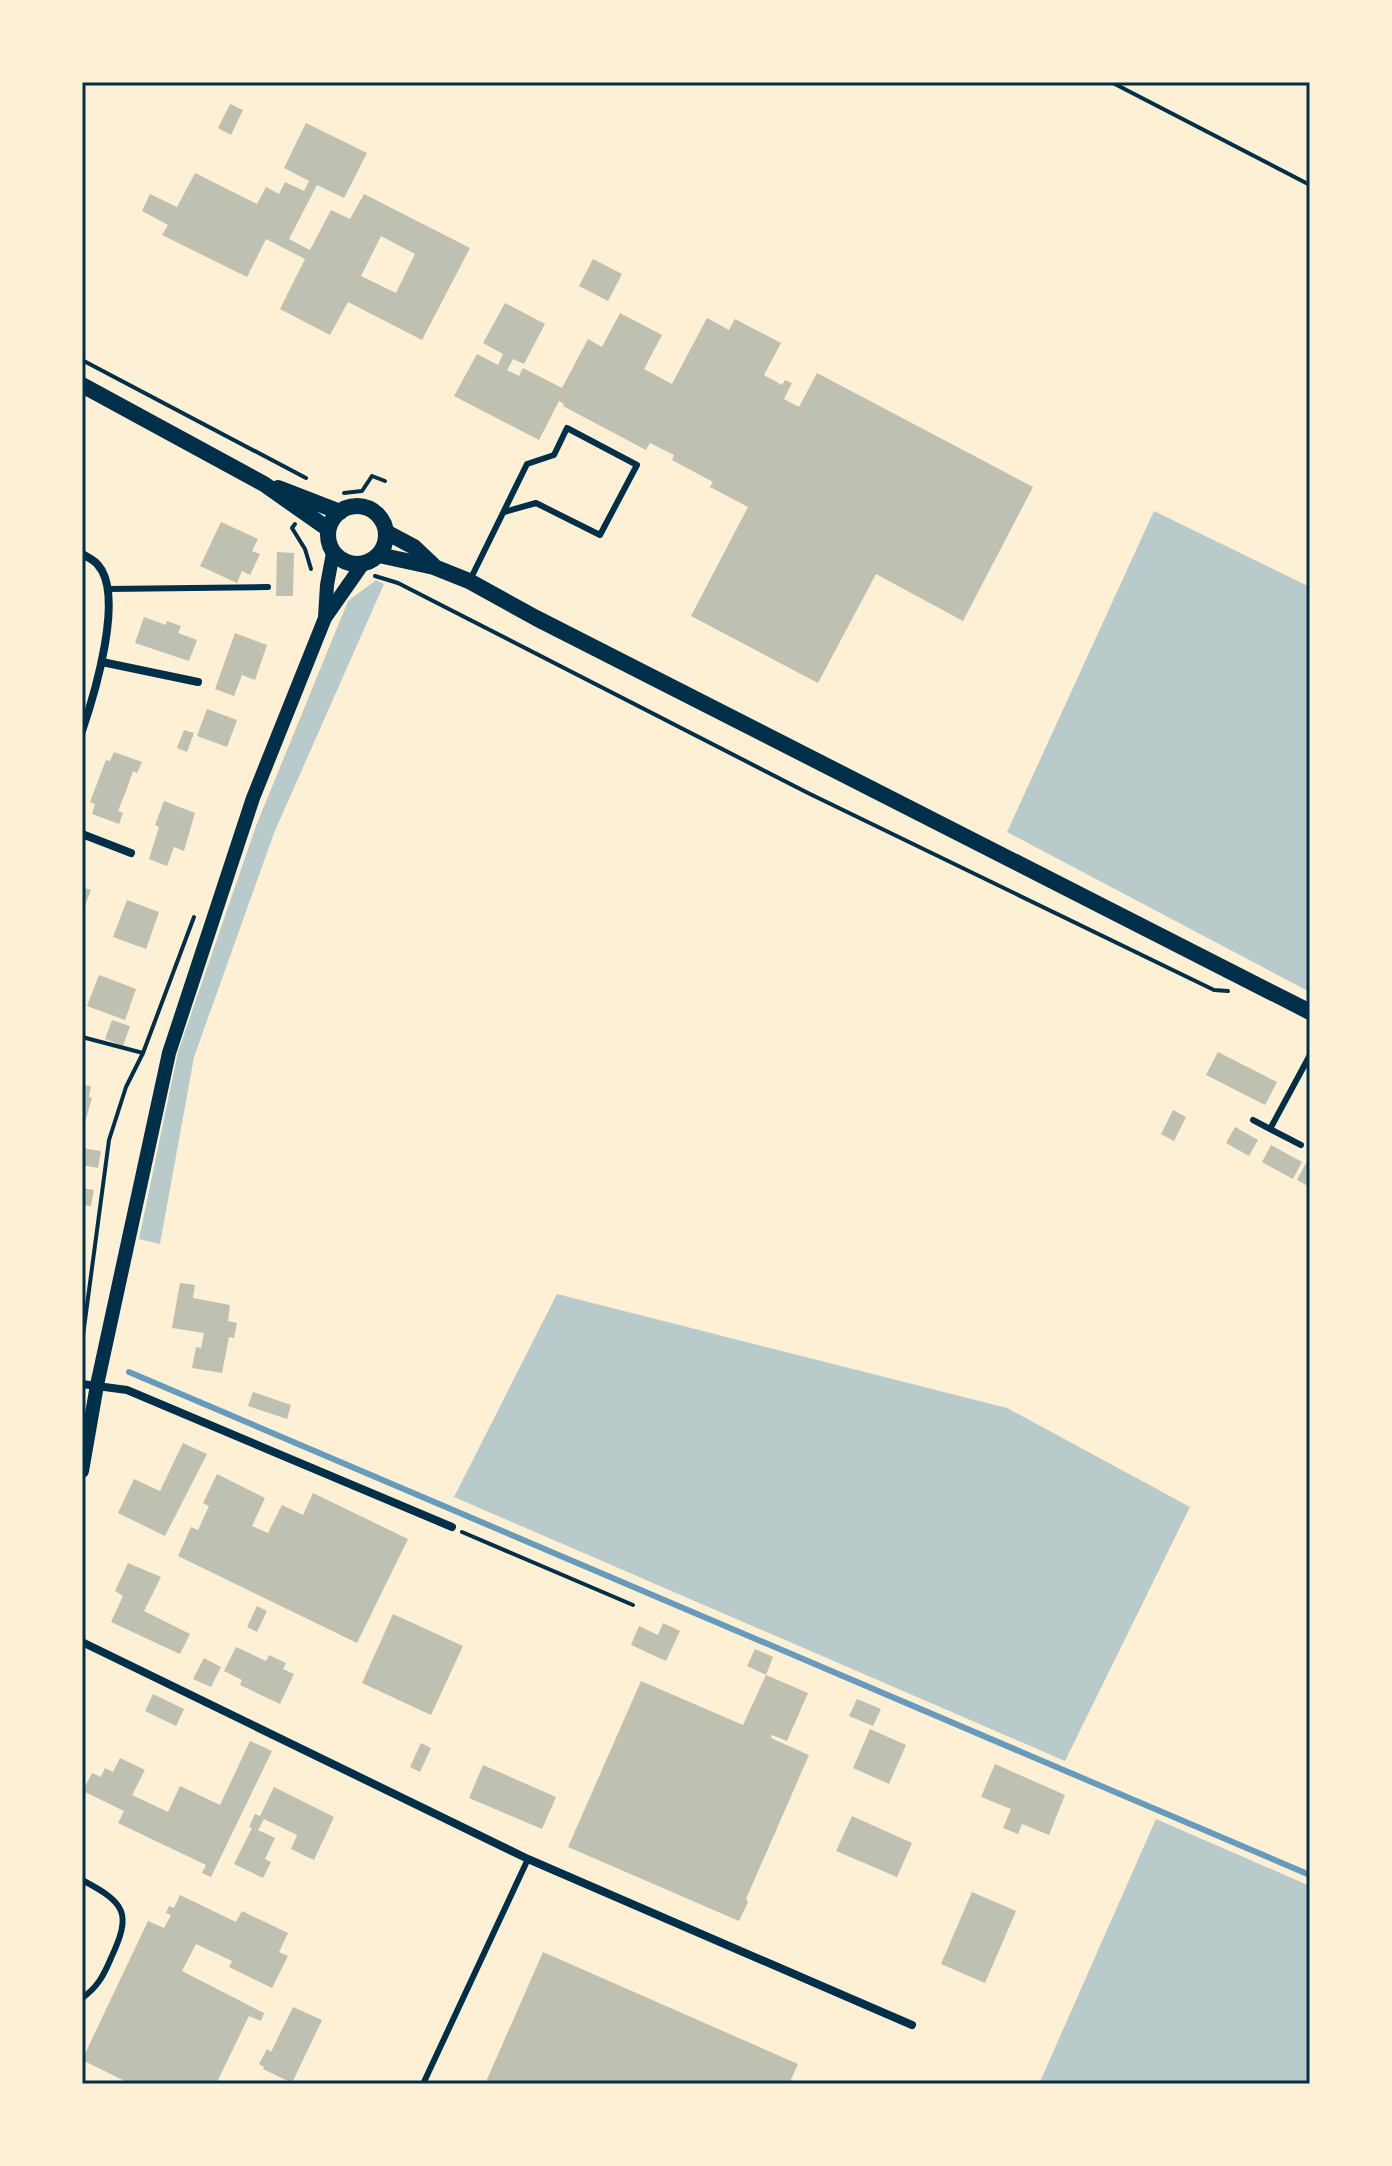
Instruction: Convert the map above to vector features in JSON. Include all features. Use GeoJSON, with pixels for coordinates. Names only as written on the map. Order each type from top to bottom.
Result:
{"type":"FeatureCollection","features":[{"type":"Feature","properties":{"kind":"main road"},"geometry":{"type":"LineString","coordinates":[[82,385],[264,484],[328,529]]}},
{"type":"Feature","properties":{"kind":"main road"},"geometry":{"type":"LineString","coordinates":[[264,484],[340,512]]}},
{"type":"Feature","properties":{"kind":"main road"},"geometry":{"type":"LineString","coordinates":[[350,507],[370,508],[380,516],[386,532],[385,545],[379,555],[362,565],[344,562],[333,553],[328,529],[331,520],[340,512],[350,507]]}},
{"type":"Feature","properties":{"kind":"main road"},"geometry":{"type":"LineString","coordinates":[[386,532],[414,547],[434,567]]}},
{"type":"Feature","properties":{"kind":"main road"},"geometry":{"type":"LineString","coordinates":[[379,555],[434,567],[469,581],[770,738],[1310,1012]]}},
{"type":"Feature","properties":{"kind":"street"},"geometry":{"type":"LineString","coordinates":[[325,618],[333,553]]}},
{"type":"Feature","properties":{"kind":"street"},"geometry":{"type":"LineString","coordinates":[[82,554],[100,566],[107,589],[107,632],[102,662],[82,731]]}},
{"type":"Feature","properties":{"kind":"street"},"geometry":{"type":"LineString","coordinates":[[82,1471],[89,1385],[169,1053],[253,798],[325,618],[362,565]]}},
{"type":"Feature","properties":{"kind":"street"},"geometry":{"type":"LineString","coordinates":[[102,662],[198,682]]}},
{"type":"Feature","properties":{"kind":"street"},"geometry":{"type":"LineString","coordinates":[[82,834],[131,853]]}},
{"type":"Feature","properties":{"kind":"street"},"geometry":{"type":"LineString","coordinates":[[89,1385],[127,1390],[452,1527]]}},
{"type":"Feature","properties":{"kind":"street"},"geometry":{"type":"LineString","coordinates":[[82,1642],[528,1859],[912,2025]]}},
{"type":"Feature","properties":{"kind":"lane"},"geometry":{"type":"LineString","coordinates":[[469,581],[527,464],[554,455],[567,428],[637,465],[600,535],[536,503],[504,512]]}},
{"type":"Feature","properties":{"kind":"lane"},"geometry":{"type":"LineString","coordinates":[[107,589],[268,587]]}},
{"type":"Feature","properties":{"kind":"lane"},"geometry":{"type":"LineString","coordinates":[[1270,1129],[1310,1055]]}},
{"type":"Feature","properties":{"kind":"lane"},"geometry":{"type":"LineString","coordinates":[[1253,1120],[1301,1145]]}},
{"type":"Feature","properties":{"kind":"lane"},"geometry":{"type":"LineString","coordinates":[[423,2084],[528,1859]]}},
{"type":"Feature","properties":{"kind":"lane"},"geometry":{"type":"LineString","coordinates":[[82,1880],[103,1891],[115,1902],[124,1918],[124,1929],[102,1977],[96,1987],[82,1998]]}},
{"type":"Feature","properties":{"kind":"path"},"geometry":{"type":"LineString","coordinates":[[1111,82],[1310,185]]}},
{"type":"Feature","properties":{"kind":"path"},"geometry":{"type":"LineString","coordinates":[[82,360],[319,484]]}},
{"type":"Feature","properties":{"kind":"path"},"geometry":{"type":"LineString","coordinates":[[398,583],[808,793],[1214,990],[1241,992]]}},
{"type":"Feature","properties":{"kind":"path"},"geometry":{"type":"LineString","coordinates":[[82,1037],[143,1053]]}},
{"type":"Feature","properties":{"kind":"path"},"geometry":{"type":"LineString","coordinates":[[452,1527],[633,1605]]}},
{"type":"Feature","properties":{"kind":"shaded area"},"geometry":{"type":"Polygon","coordinates":[[[1154,511],[1310,587],[1310,992],[1007,832],[1154,511]]]}},
{"type":"Feature","properties":{"kind":"shaded area"},"geometry":{"type":"Polygon","coordinates":[[[376,580],[384,584],[274,833],[194,1057],[160,1244],[139,1239],[178,1052],[256,826],[348,601],[376,580]]]}},
{"type":"Feature","properties":{"kind":"shaded area"},"geometry":{"type":"Polygon","coordinates":[[[557,1294],[1007,1408],[1190,1507],[1065,1761],[454,1497],[557,1294]]]}},
{"type":"Feature","properties":{"kind":"shaded area"},"geometry":{"type":"Polygon","coordinates":[[[1156,1819],[1310,1886],[1310,2084],[1039,2084],[1156,1819]]]}},
{"type":"Feature","properties":{"kind":"building"},"geometry":{"type":"Polygon","coordinates":[[[230,104],[243,110],[231,135],[218,128],[230,104]]]}},
{"type":"Feature","properties":{"kind":"building"},"geometry":{"type":"Polygon","coordinates":[[[306,123],[367,153],[344,198],[317,185],[289,239],[310,250],[331,210],[350,219],[364,194],[470,248],[422,340],[348,302],[330,335],[280,309],[305,259],[266,239],[247,277],[162,235],[168,225],[142,211],[150,194],[177,207],[195,173],[257,204],[266,187],[279,194],[285,182],[304,191],[309,181],[284,168],[306,123]],[[381,236],[361,276],[396,293],[415,254],[381,236]]]}},
{"type":"Feature","properties":{"kind":"building"},"geometry":{"type":"Polygon","coordinates":[[[593,259],[622,274],[608,301],[579,286],[593,259]]]}},
{"type":"Feature","properties":{"kind":"building"},"geometry":{"type":"Polygon","coordinates":[[[505,303],[545,324],[524,364],[513,359],[507,370],[519,376],[523,368],[562,388],[588,339],[602,347],[620,313],[662,335],[644,369],[672,384],[707,318],[729,330],[735,319],[781,343],[764,375],[782,385],[785,380],[792,383],[784,399],[799,407],[817,373],[1033,487],[963,621],[876,574],[818,683],[691,616],[748,507],[710,487],[713,482],[672,460],[674,455],[650,443],[646,450],[559,401],[539,440],[454,396],[477,354],[498,365],[503,354],[483,343],[505,303]]]}},
{"type":"Feature","properties":{"kind":"building"},"geometry":{"type":"Polygon","coordinates":[[[221,522],[258,539],[252,551],[260,554],[250,575],[242,571],[237,583],[200,566],[221,522]]]}},
{"type":"Feature","properties":{"kind":"building"},"geometry":{"type":"Polygon","coordinates":[[[277,552],[294,553],[293,596],[276,596],[277,552]]]}},
{"type":"Feature","properties":{"kind":"building"},"geometry":{"type":"Polygon","coordinates":[[[144,617],[166,625],[167,621],[181,626],[178,633],[197,640],[189,661],[135,643],[144,617]]]}},
{"type":"Feature","properties":{"kind":"building"},"geometry":{"type":"Polygon","coordinates":[[[235,633],[267,645],[255,680],[242,675],[234,696],[215,689],[235,633]]]}},
{"type":"Feature","properties":{"kind":"building"},"geometry":{"type":"Polygon","coordinates":[[[207,709],[237,720],[227,747],[197,736],[207,709]]]}},
{"type":"Feature","properties":{"kind":"building"},"geometry":{"type":"Polygon","coordinates":[[[184,730],[194,733],[187,752],[177,748],[184,730]]]}},
{"type":"Feature","properties":{"kind":"building"},"geometry":{"type":"Polygon","coordinates":[[[114,752],[142,762],[137,773],[133,771],[118,811],[123,813],[119,824],[92,814],[95,804],[90,802],[106,760],[110,761],[114,752]]]}},
{"type":"Feature","properties":{"kind":"building"},"geometry":{"type":"Polygon","coordinates":[[[164,801],[195,813],[184,851],[174,847],[167,866],[149,859],[159,827],[155,825],[164,801]]]}},
{"type":"Feature","properties":{"kind":"building"},"geometry":{"type":"Polygon","coordinates":[[[82,887],[91,890],[82,913],[82,887]]]}},
{"type":"Feature","properties":{"kind":"building"},"geometry":{"type":"Polygon","coordinates":[[[127,900],[159,912],[146,949],[113,937],[127,900]]]}},
{"type":"Feature","properties":{"kind":"building"},"geometry":{"type":"Polygon","coordinates":[[[99,975],[136,989],[125,1020],[87,1006],[99,975]]]}},
{"type":"Feature","properties":{"kind":"building"},"geometry":{"type":"Polygon","coordinates":[[[112,1020],[130,1026],[123,1046],[105,1039],[112,1020]]]}},
{"type":"Feature","properties":{"kind":"building"},"geometry":{"type":"Polygon","coordinates":[[[1218,1052],[1277,1082],[1265,1105],[1206,1075],[1218,1052]]]}},
{"type":"Feature","properties":{"kind":"building"},"geometry":{"type":"Polygon","coordinates":[[[82,1085],[91,1086],[89,1097],[92,1098],[84,1126],[82,1085]]]}},
{"type":"Feature","properties":{"kind":"building"},"geometry":{"type":"Polygon","coordinates":[[[1173,1110],[1186,1117],[1174,1141],[1161,1134],[1173,1110]]]}},
{"type":"Feature","properties":{"kind":"building"},"geometry":{"type":"Polygon","coordinates":[[[1235,1127],[1258,1140],[1249,1156],[1226,1143],[1235,1127]]]}},
{"type":"Feature","properties":{"kind":"building"},"geometry":{"type":"Polygon","coordinates":[[[1271,1145],[1302,1162],[1293,1179],[1262,1162],[1271,1145]]]}},
{"type":"Feature","properties":{"kind":"building"},"geometry":{"type":"Polygon","coordinates":[[[82,1148],[101,1151],[98,1168],[82,1165],[82,1148]]]}},
{"type":"Feature","properties":{"kind":"building"},"geometry":{"type":"Polygon","coordinates":[[[1306,1163],[1310,1166],[1310,1187],[1297,1180],[1306,1163]]]}},
{"type":"Feature","properties":{"kind":"building"},"geometry":{"type":"Polygon","coordinates":[[[82,1188],[94,1190],[91,1206],[82,1205],[82,1188]]]}},
{"type":"Feature","properties":{"kind":"building"},"geometry":{"type":"Polygon","coordinates":[[[180,1283],[195,1285],[193,1298],[230,1305],[228,1321],[237,1323],[234,1338],[229,1337],[222,1373],[192,1368],[196,1347],[201,1348],[204,1333],[172,1328],[180,1283]]]}},
{"type":"Feature","properties":{"kind":"building"},"geometry":{"type":"Polygon","coordinates":[[[253,1392],[291,1405],[287,1419],[248,1406],[253,1392]]]}},
{"type":"Feature","properties":{"kind":"building"},"geometry":{"type":"Polygon","coordinates":[[[183,1443],[207,1454],[165,1536],[118,1513],[134,1479],[160,1491],[183,1443]]]}},
{"type":"Feature","properties":{"kind":"building"},"geometry":{"type":"Polygon","coordinates":[[[217,1474],[265,1498],[252,1526],[268,1533],[282,1505],[303,1515],[313,1493],[408,1539],[357,1643],[178,1556],[191,1527],[198,1530],[209,1506],[203,1503],[217,1474]]]}},
{"type":"Feature","properties":{"kind":"building"},"geometry":{"type":"Polygon","coordinates":[[[128,1563],[161,1577],[144,1611],[190,1634],[180,1654],[111,1622],[123,1596],[115,1591],[128,1563]]]}},
{"type":"Feature","properties":{"kind":"building"},"geometry":{"type":"Polygon","coordinates":[[[257,1606],[267,1611],[257,1632],[247,1627],[257,1606]]]}},
{"type":"Feature","properties":{"kind":"building"},"geometry":{"type":"Polygon","coordinates":[[[393,1614],[463,1646],[431,1715],[362,1683],[393,1614]]]}},
{"type":"Feature","properties":{"kind":"building"},"geometry":{"type":"Polygon","coordinates":[[[663,1623],[680,1631],[666,1661],[631,1645],[639,1626],[658,1635],[663,1623]]]}},
{"type":"Feature","properties":{"kind":"building"},"geometry":{"type":"Polygon","coordinates":[[[236,1647],[266,1661],[269,1655],[286,1663],[283,1669],[294,1674],[280,1704],[240,1685],[242,1680],[224,1671],[236,1647]]]}},
{"type":"Feature","properties":{"kind":"building"},"geometry":{"type":"Polygon","coordinates":[[[755,1649],[773,1657],[766,1675],[747,1666],[755,1649]]]}},
{"type":"Feature","properties":{"kind":"building"},"geometry":{"type":"Polygon","coordinates":[[[204,1658],[221,1667],[211,1687],[193,1679],[204,1658]]]}},
{"type":"Feature","properties":{"kind":"building"},"geometry":{"type":"Polygon","coordinates":[[[766,1675],[808,1693],[787,1741],[772,1735],[771,1738],[809,1755],[739,1921],[568,1847],[641,1681],[743,1725],[766,1675]]]}},
{"type":"Feature","properties":{"kind":"building"},"geometry":{"type":"Polygon","coordinates":[[[153,1694],[184,1709],[176,1726],[145,1711],[153,1694]]]}},
{"type":"Feature","properties":{"kind":"building"},"geometry":{"type":"Polygon","coordinates":[[[857,1699],[881,1709],[873,1726],[849,1716],[857,1699]]]}},
{"type":"Feature","properties":{"kind":"building"},"geometry":{"type":"Polygon","coordinates":[[[870,1729],[906,1745],[889,1784],[853,1768],[870,1729]]]}},
{"type":"Feature","properties":{"kind":"building"},"geometry":{"type":"Polygon","coordinates":[[[250,1741],[272,1751],[211,1877],[202,1873],[206,1865],[118,1823],[124,1811],[83,1791],[92,1773],[101,1777],[105,1768],[113,1772],[120,1758],[145,1770],[132,1795],[168,1812],[180,1786],[220,1805],[250,1741]]]}},
{"type":"Feature","properties":{"kind":"building"},"geometry":{"type":"Polygon","coordinates":[[[421,1743],[431,1748],[420,1772],[410,1767],[421,1743]]]}},
{"type":"Feature","properties":{"kind":"building"},"geometry":{"type":"Polygon","coordinates":[[[995,1764],[1065,1795],[1049,1835],[1022,1824],[1018,1834],[1003,1828],[1011,1809],[981,1797],[995,1764]]]}},
{"type":"Feature","properties":{"kind":"building"},"geometry":{"type":"Polygon","coordinates":[[[483,1765],[556,1797],[542,1829],[469,1798],[483,1765]]]}},
{"type":"Feature","properties":{"kind":"building"},"geometry":{"type":"Polygon","coordinates":[[[274,1787],[334,1817],[314,1860],[291,1849],[297,1835],[264,1819],[258,1830],[275,1838],[265,1859],[271,1862],[263,1878],[234,1864],[252,1828],[249,1827],[255,1814],[260,1816],[274,1787]]]}},
{"type":"Feature","properties":{"kind":"building"},"geometry":{"type":"Polygon","coordinates":[[[852,1816],[912,1843],[897,1877],[836,1851],[852,1816]]]}},
{"type":"Feature","properties":{"kind":"building"},"geometry":{"type":"Polygon","coordinates":[[[972,1892],[1016,1911],[985,1983],[941,1964],[972,1892]]]}},
{"type":"Feature","properties":{"kind":"building"},"geometry":{"type":"Polygon","coordinates":[[[180,1895],[236,1922],[242,1911],[288,1933],[279,1952],[288,1956],[272,1988],[229,1967],[232,1961],[196,1944],[182,1971],[264,2013],[261,2021],[249,2016],[216,2084],[131,2084],[82,2060],[148,1921],[164,1928],[171,1915],[166,1913],[169,1906],[174,1908],[180,1895]]]}},
{"type":"Feature","properties":{"kind":"building"},"geometry":{"type":"Polygon","coordinates":[[[543,1952],[798,2064],[789,2084],[485,2084],[543,1952]]]}},
{"type":"Feature","properties":{"kind":"building"},"geometry":{"type":"Polygon","coordinates":[[[293,2007],[322,2020],[292,2083],[259,2064],[267,2049],[271,2052],[293,2007]]]}},
{"type":"Feature","properties":{"kind":"waterway"},"geometry":{"type":"LineString","coordinates":[[129,1372],[1310,1875]]}}]}
